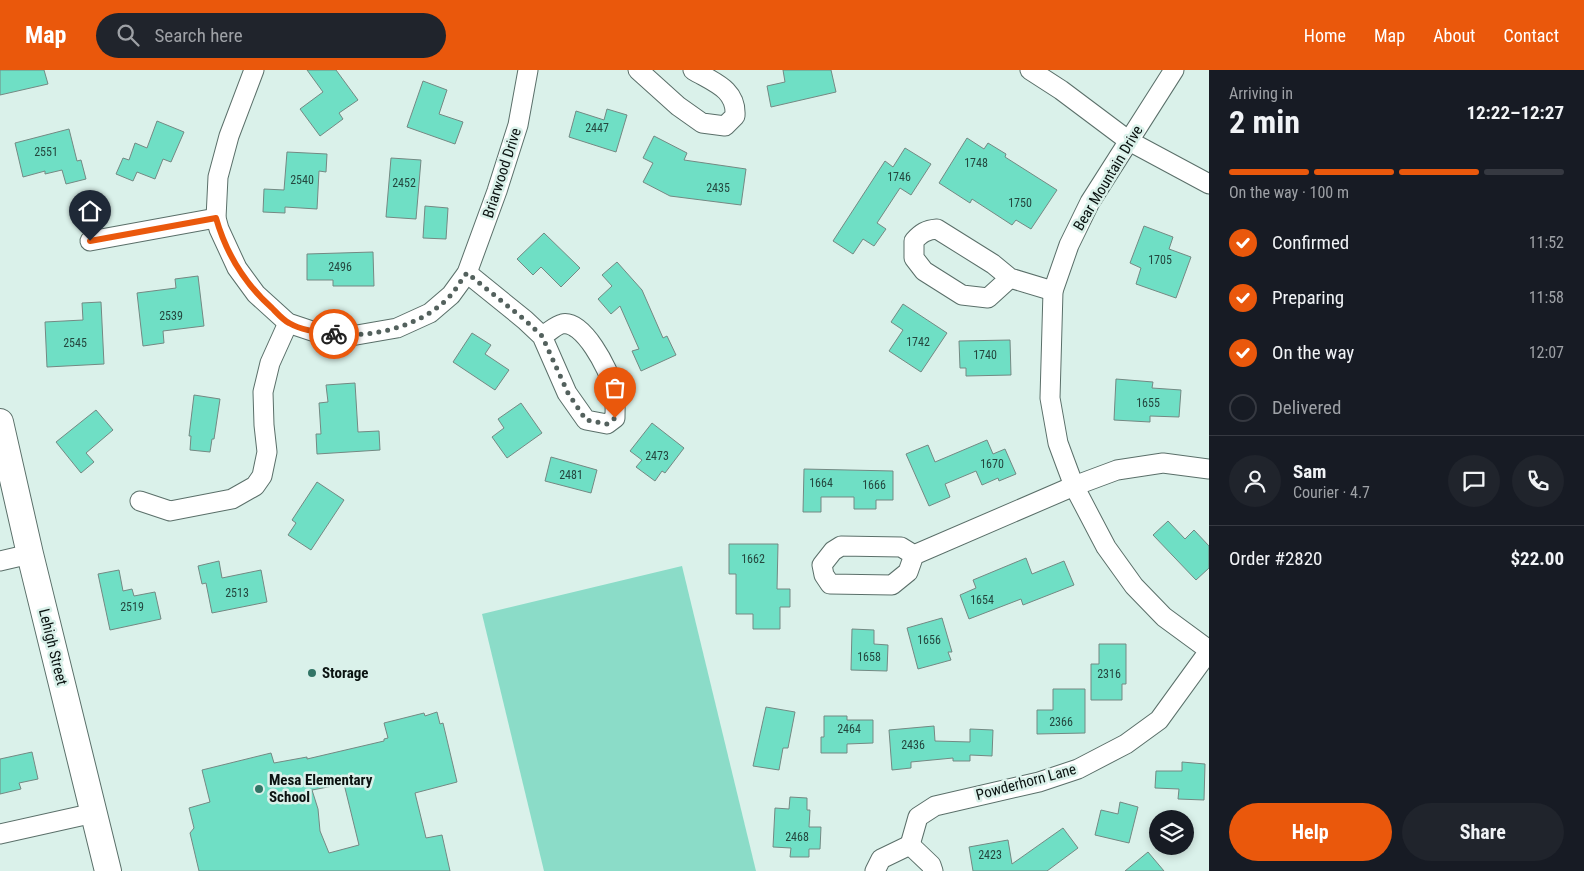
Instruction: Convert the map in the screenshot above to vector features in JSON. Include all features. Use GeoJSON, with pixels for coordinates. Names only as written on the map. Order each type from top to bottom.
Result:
{"type":"FeatureCollection","features":[{"type":"Feature","properties":{"kind":"street","name":"Briarwood Drive"},"geometry":{"type":"LineString","coordinates":[[254,70],[229,136],[218,177],[216,218],[219,229],[237,268],[256,294],[288,323],[315,332],[351,336],[397,328],[430,313],[451,295],[467,273],[497,191],[518,125],[528,70]]}},
{"type":"Feature","properties":{"kind":"street"},"geometry":{"type":"LineString","coordinates":[[638,70],[678,106],[702,123],[725,126],[735,116],[736,107],[728,91],[693,70]]}},
{"type":"Feature","properties":{"kind":"street"},"geometry":{"type":"LineString","coordinates":[[1030,70],[1061,90],[1129,141],[1209,184]]}},
{"type":"Feature","properties":{"kind":"street","name":"Bear Mountain Drive"},"geometry":{"type":"LineString","coordinates":[[1174,70],[1090,202],[1069,245],[1053,291],[1050,398],[1058,443],[1074,486],[1106,546],[1134,586],[1164,617],[1209,651]]}},
{"type":"Feature","properties":{"kind":"street"},"geometry":{"type":"LineString","coordinates":[[90,241],[216,218]]}},
{"type":"Feature","properties":{"kind":"street"},"geometry":{"type":"LineString","coordinates":[[1010,278],[988,298],[962,294],[924,271],[914,258],[914,241],[921,233],[937,229],[993,264],[1010,278],[1053,291]]}},
{"type":"Feature","properties":{"kind":"street"},"geometry":{"type":"LineString","coordinates":[[467,273],[542,336],[568,393],[586,420],[607,424],[615,418],[613,385],[595,349],[581,331],[572,324],[562,324],[542,336]]}},
{"type":"Feature","properties":{"kind":"street"},"geometry":{"type":"LineString","coordinates":[[140,501],[170,511],[232,499],[255,486],[262,476],[267,452],[263,392],[270,363],[288,323]]}},
{"type":"Feature","properties":{"kind":"street","name":"Lehigh Street"},"geometry":{"type":"LineString","coordinates":[[0,422],[30,554],[108,871]]}},
{"type":"Feature","properties":{"kind":"street"},"geometry":{"type":"LineString","coordinates":[[914,555],[1074,486],[1117,470],[1163,463],[1209,469]]}},
{"type":"Feature","properties":{"kind":"street"},"geometry":{"type":"LineString","coordinates":[[0,561],[30,554]]}},
{"type":"Feature","properties":{"kind":"street","name":"Powderhorn Lane"},"geometry":{"type":"LineString","coordinates":[[910,845],[918,817],[935,806],[1039,782],[1078,769],[1126,744],[1159,720],[1209,651]]}},
{"type":"Feature","properties":{"kind":"street"},"geometry":{"type":"LineString","coordinates":[[0,834],[94,813]]}},
{"type":"Feature","properties":{"kind":"street"},"geometry":{"type":"LineString","coordinates":[[875,871],[881,859],[910,845],[931,864],[933,871]]}},
{"type":"Feature","properties":{"kind":"green space"},"geometry":{"type":"Polygon","coordinates":[[[682,566],[756,871],[544,871],[482,614],[682,566]]]}},
{"type":"Feature","properties":{"kind":"building"},"geometry":{"type":"Polygon","coordinates":[[[0,70],[44,70],[48,84],[0,95],[0,70]]]}},
{"type":"Feature","properties":{"kind":"building"},"geometry":{"type":"Polygon","coordinates":[[[307,70],[336,70],[358,100],[339,113],[343,119],[320,136],[300,109],[323,92],[307,70]]]}},
{"type":"Feature","properties":{"kind":"building"},"geometry":{"type":"Polygon","coordinates":[[[783,70],[831,70],[836,92],[771,107],[767,86],[785,82],[783,70]]]}},
{"type":"Feature","properties":{"kind":"building"},"geometry":{"type":"Polygon","coordinates":[[[423,81],[447,90],[439,114],[463,122],[455,144],[407,127],[423,81]]]}},
{"type":"Feature","properties":{"kind":"building"},"geometry":{"type":"Polygon","coordinates":[[[607,109],[627,115],[616,152],[569,137],[576,111],[604,120],[607,109]]]}},
{"type":"Feature","properties":{"kind":"building"},"geometry":{"type":"Polygon","coordinates":[[[157,121],[184,132],[171,162],[163,159],[155,179],[137,172],[133,181],[116,174],[123,158],[129,160],[135,143],[147,148],[157,121]]]}},
{"type":"Feature","properties":{"kind":"building"},"geometry":{"type":"Polygon","coordinates":[[[69,129],[77,161],[81,160],[86,179],[66,184],[62,170],[45,174],[45,171],[23,177],[15,143],[69,129]]]}},
{"type":"Feature","properties":{"kind":"building"},"geometry":{"type":"Polygon","coordinates":[[[654,136],[687,153],[684,160],[746,169],[741,205],[670,196],[643,182],[653,163],[643,158],[654,136]]]}},
{"type":"Feature","properties":{"kind":"building"},"geometry":{"type":"Polygon","coordinates":[[[967,138],[984,149],[988,143],[1006,154],[1005,157],[1057,190],[1031,229],[1016,220],[1012,225],[972,199],[970,203],[939,183],[967,138]]]}},
{"type":"Feature","properties":{"kind":"building"},"geometry":{"type":"Polygon","coordinates":[[[905,148],[931,164],[911,195],[900,188],[877,223],[886,229],[874,246],[863,239],[853,254],[833,241],[885,161],[893,167],[905,148]]]}},
{"type":"Feature","properties":{"kind":"building"},"geometry":{"type":"Polygon","coordinates":[[[287,152],[327,154],[326,172],[319,171],[317,209],[285,207],[285,213],[263,212],[264,189],[284,190],[287,152]]]}},
{"type":"Feature","properties":{"kind":"building"},"geometry":{"type":"Polygon","coordinates":[[[391,158],[421,160],[416,219],[386,217],[391,158]]]}},
{"type":"Feature","properties":{"kind":"building"},"geometry":{"type":"Polygon","coordinates":[[[425,206],[448,208],[446,239],[423,238],[425,206]]]}},
{"type":"Feature","properties":{"kind":"building"},"geometry":{"type":"Polygon","coordinates":[[[1144,226],[1173,237],[1169,249],[1191,257],[1176,298],[1136,284],[1141,268],[1130,263],[1144,226]]]}},
{"type":"Feature","properties":{"kind":"building"},"geometry":{"type":"Polygon","coordinates":[[[544,233],[580,268],[561,287],[541,267],[533,275],[517,259],[544,233]]]}},
{"type":"Feature","properties":{"kind":"building"},"geometry":{"type":"Polygon","coordinates":[[[373,252],[374,286],[333,286],[333,280],[307,280],[307,254],[373,252]]]}},
{"type":"Feature","properties":{"kind":"building"},"geometry":{"type":"Polygon","coordinates":[[[617,262],[642,290],[663,338],[667,336],[676,355],[641,371],[632,351],[639,349],[620,306],[611,314],[598,299],[612,286],[602,275],[617,262]]]}},
{"type":"Feature","properties":{"kind":"building"},"geometry":{"type":"Polygon","coordinates":[[[198,276],[204,326],[163,331],[164,343],[143,346],[137,293],[176,288],[175,279],[198,276]]]}},
{"type":"Feature","properties":{"kind":"building"},"geometry":{"type":"Polygon","coordinates":[[[101,302],[104,364],[47,367],[45,322],[83,320],[82,303],[101,302]]]}},
{"type":"Feature","properties":{"kind":"building"},"geometry":{"type":"Polygon","coordinates":[[[903,304],[947,333],[921,372],[889,351],[903,330],[891,322],[903,304]]]}},
{"type":"Feature","properties":{"kind":"building"},"geometry":{"type":"Polygon","coordinates":[[[472,333],[491,345],[485,354],[509,370],[495,390],[453,362],[472,333]]]}},
{"type":"Feature","properties":{"kind":"building"},"geometry":{"type":"Polygon","coordinates":[[[1010,340],[1011,375],[966,376],[966,368],[960,368],[959,341],[1010,340]]]}},
{"type":"Feature","properties":{"kind":"building"},"geometry":{"type":"Polygon","coordinates":[[[1116,379],[1153,382],[1152,388],[1181,390],[1179,417],[1150,416],[1150,422],[1114,420],[1116,379]]]}},
{"type":"Feature","properties":{"kind":"building"},"geometry":{"type":"Polygon","coordinates":[[[355,383],[358,432],[379,431],[380,450],[317,454],[316,434],[321,434],[319,403],[328,402],[326,385],[355,383]]]}},
{"type":"Feature","properties":{"kind":"building"},"geometry":{"type":"Polygon","coordinates":[[[194,395],[220,399],[214,439],[212,439],[210,452],[190,450],[191,436],[189,436],[194,395]]]}},
{"type":"Feature","properties":{"kind":"building"},"geometry":{"type":"Polygon","coordinates":[[[521,403],[542,433],[507,458],[492,437],[504,428],[498,419],[521,403]]]}},
{"type":"Feature","properties":{"kind":"building"},"geometry":{"type":"Polygon","coordinates":[[[96,410],[113,430],[86,453],[94,462],[81,473],[56,442],[96,410]]]}},
{"type":"Feature","properties":{"kind":"building"},"geometry":{"type":"Polygon","coordinates":[[[652,423],[684,448],[665,473],[662,471],[655,481],[636,467],[642,460],[630,451],[652,423]]]}},
{"type":"Feature","properties":{"kind":"building"},"geometry":{"type":"Polygon","coordinates":[[[987,440],[993,454],[1005,449],[1016,474],[999,481],[998,478],[982,485],[976,471],[945,484],[950,497],[929,506],[906,454],[928,445],[935,462],[987,440]]]}},
{"type":"Feature","properties":{"kind":"building"},"geometry":{"type":"Polygon","coordinates":[[[551,457],[597,470],[591,493],[545,481],[551,457]]]}},
{"type":"Feature","properties":{"kind":"building"},"geometry":{"type":"Polygon","coordinates":[[[804,469],[893,471],[893,500],[876,500],[876,509],[854,509],[854,497],[821,497],[821,512],[803,512],[804,469]]]}},
{"type":"Feature","properties":{"kind":"building"},"geometry":{"type":"Polygon","coordinates":[[[317,482],[344,500],[311,550],[288,535],[296,523],[292,520],[317,482]]]}},
{"type":"Feature","properties":{"kind":"building"},"geometry":{"type":"Polygon","coordinates":[[[1168,521],[1185,539],[1194,530],[1209,546],[1209,568],[1196,580],[1153,535],[1168,521]]]}},
{"type":"Feature","properties":{"kind":"building"},"geometry":{"type":"Polygon","coordinates":[[[729,544],[778,544],[777,589],[790,589],[790,607],[780,607],[780,629],[753,629],[753,614],[736,614],[736,574],[729,574],[729,544]]]}},
{"type":"Feature","properties":{"kind":"building"},"geometry":{"type":"Polygon","coordinates":[[[1026,558],[1032,574],[1064,561],[1074,585],[1023,605],[1021,599],[969,619],[960,595],[976,588],[973,580],[1026,558]]]}},
{"type":"Feature","properties":{"kind":"building"},"geometry":{"type":"Polygon","coordinates":[[[219,561],[222,578],[261,570],[267,602],[212,613],[206,583],[202,584],[198,566],[219,561]]]}},
{"type":"Feature","properties":{"kind":"building"},"geometry":{"type":"Polygon","coordinates":[[[119,570],[123,591],[132,589],[134,596],[155,592],[161,619],[110,630],[98,574],[119,570]]]}},
{"type":"Feature","properties":{"kind":"building"},"geometry":{"type":"Polygon","coordinates":[[[942,618],[952,652],[948,652],[951,660],[918,669],[907,628],[942,618]]]}},
{"type":"Feature","properties":{"kind":"building"},"geometry":{"type":"Polygon","coordinates":[[[852,629],[874,630],[874,644],[888,645],[887,671],[851,670],[852,629]]]}},
{"type":"Feature","properties":{"kind":"building"},"geometry":{"type":"Polygon","coordinates":[[[1099,644],[1126,644],[1126,684],[1122,684],[1122,700],[1091,700],[1091,664],[1099,664],[1099,644]]]}},
{"type":"Feature","properties":{"kind":"building"},"geometry":{"type":"Polygon","coordinates":[[[1053,689],[1085,689],[1085,733],[1037,734],[1037,710],[1053,710],[1053,689]]]}},
{"type":"Feature","properties":{"kind":"building"},"geometry":{"type":"Polygon","coordinates":[[[766,707],[795,712],[788,748],[783,748],[779,770],[753,766],[766,707]]]}},
{"type":"Feature","properties":{"kind":"building","name":"Mesa Elementary School"},"geometry":{"type":"Polygon","coordinates":[[[437,712],[440,724],[443,723],[457,782],[415,793],[426,838],[442,835],[450,871],[199,871],[190,833],[194,828],[189,808],[210,802],[202,770],[271,753],[274,763],[307,757],[307,759],[384,741],[384,739],[388,738],[384,723],[424,713],[425,716],[437,712]],[[344,784],[312,790],[318,809],[320,831],[329,853],[359,845],[344,784]]]}},
{"type":"Feature","properties":{"kind":"building"},"geometry":{"type":"Polygon","coordinates":[[[824,716],[847,716],[847,720],[873,720],[873,743],[847,744],[847,753],[821,753],[821,737],[824,737],[824,716]]]}},
{"type":"Feature","properties":{"kind":"building"},"geometry":{"type":"Polygon","coordinates":[[[934,726],[935,741],[970,742],[970,729],[993,730],[992,756],[970,755],[970,761],[953,761],[953,758],[911,762],[911,768],[892,770],[889,730],[934,726]]]}},
{"type":"Feature","properties":{"kind":"building"},"geometry":{"type":"Polygon","coordinates":[[[32,752],[38,779],[19,783],[21,789],[0,794],[0,759],[32,752]]]}},
{"type":"Feature","properties":{"kind":"building"},"geometry":{"type":"Polygon","coordinates":[[[1182,762],[1205,764],[1204,800],[1178,799],[1179,789],[1155,788],[1156,771],[1182,771],[1182,762]]]}},
{"type":"Feature","properties":{"kind":"building"},"geometry":{"type":"Polygon","coordinates":[[[790,797],[807,798],[807,810],[810,810],[809,827],[821,827],[820,849],[809,849],[809,857],[790,857],[791,848],[773,847],[775,808],[789,809],[790,797]]]}},
{"type":"Feature","properties":{"kind":"building"},"geometry":{"type":"Polygon","coordinates":[[[1120,802],[1138,807],[1129,843],[1095,835],[1101,810],[1118,814],[1120,802]]]}},
{"type":"Feature","properties":{"kind":"building"},"geometry":{"type":"Polygon","coordinates":[[[1063,828],[1078,848],[1047,871],[973,871],[969,847],[1008,840],[1012,864],[1063,828]]]}},
{"type":"Feature","properties":{"kind":"building"},"geometry":{"type":"Polygon","coordinates":[[[1148,852],[1164,871],[1125,871],[1148,852]]]}},
{"type":"Feature","properties":{"kind":"way so far"},"geometry":{"type":"LineString","coordinates":[[334,334],[351,336],[397,328],[430,313],[451,295],[467,273],[542,336],[568,393],[586,420],[607,424],[615,418]]}},
{"type":"Feature","properties":{"kind":"place","name":"Storage"},"geometry":{"type":"Point","coordinates":[312,673]}},
{"type":"Feature","properties":{"kind":"place","name":"Mesa Elementary School"},"geometry":{"type":"Point","coordinates":[259,789]}},
{"type":"Feature","properties":{"kind":"route"},"geometry":{"type":"LineString","coordinates":[[90,241],[216,218],[237,268],[256,294],[288,323],[315,332],[334,334]]}}]}
